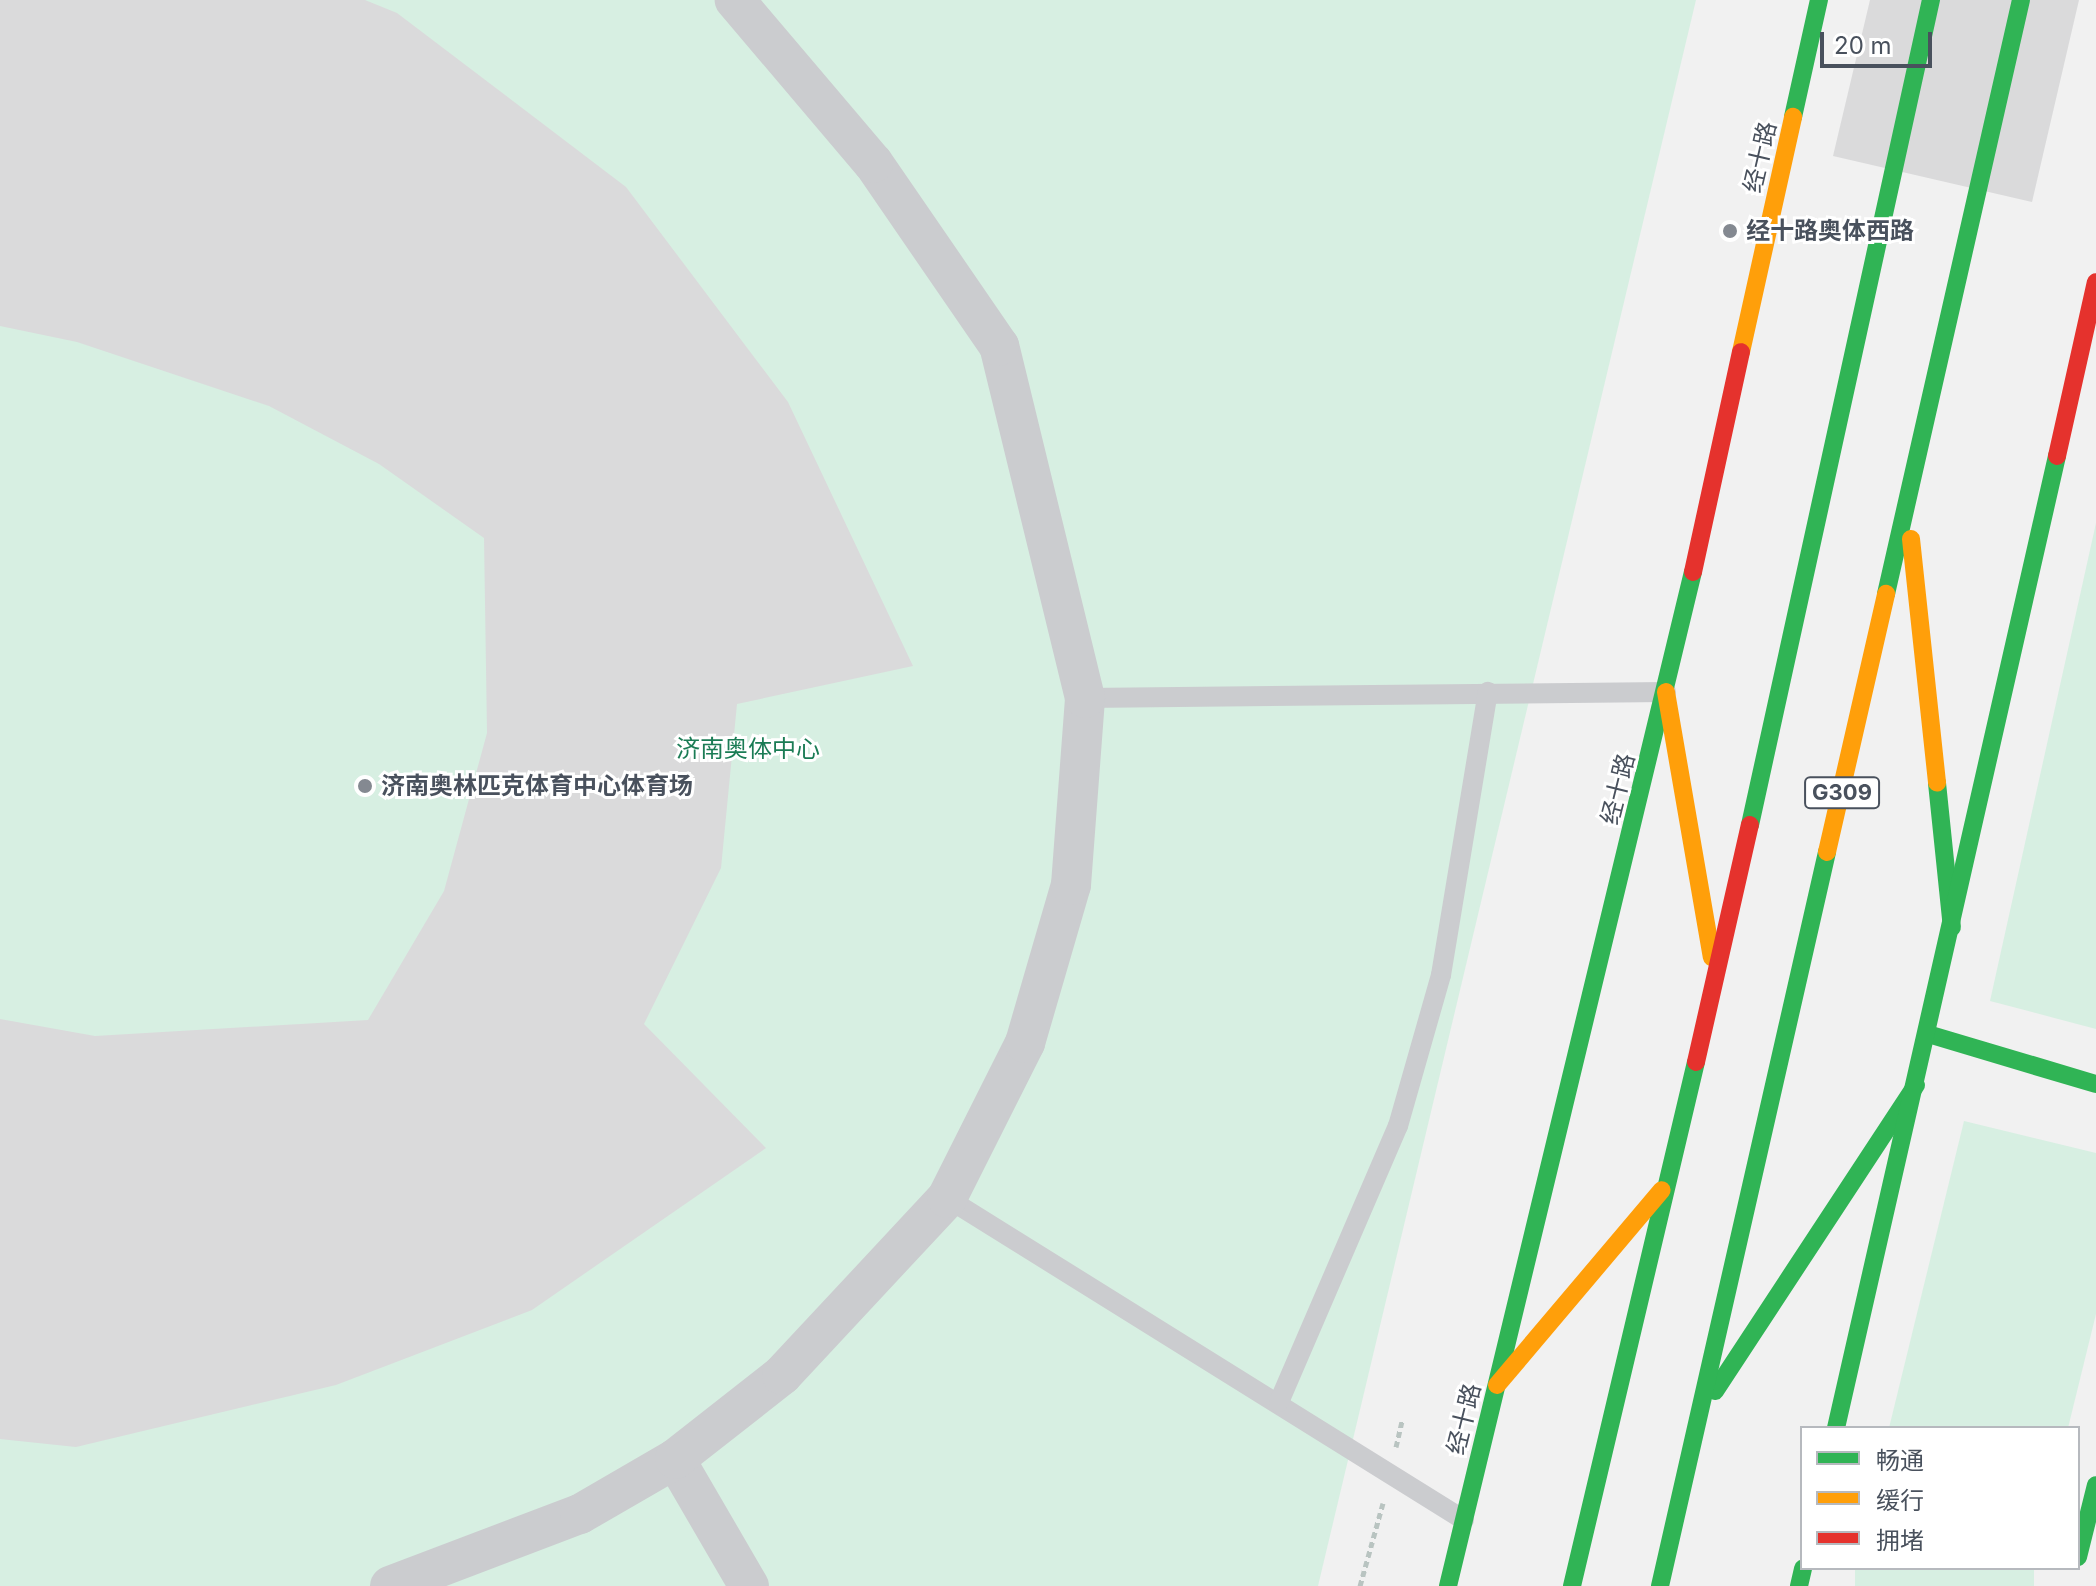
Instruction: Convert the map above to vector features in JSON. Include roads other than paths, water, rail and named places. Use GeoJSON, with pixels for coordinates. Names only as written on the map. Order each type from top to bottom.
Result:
{"type":"FeatureCollection","features":[{"type":"Feature","properties":{"kind":"main road","name":"经十路"},"geometry":{"type":"LineString","coordinates":[[1448,1586],[1666,692],[1819,0]]}},
{"type":"Feature","properties":{"kind":"main road"},"geometry":{"type":"LineString","coordinates":[[1572,1586],[1716,979],[1931,0]]}},
{"type":"Feature","properties":{"kind":"main road","name":"G309"},"geometry":{"type":"LineString","coordinates":[[1660,1586],[2021,0]]}},
{"type":"Feature","properties":{"kind":"main road"},"geometry":{"type":"LineString","coordinates":[[1836,1426],[1928,1034],[2096,282]]}},
{"type":"Feature","properties":{"kind":"main road"},"geometry":{"type":"LineString","coordinates":[[1908,504],[1952,927]]}},
{"type":"Feature","properties":{"kind":"main road"},"geometry":{"type":"LineString","coordinates":[[1666,692],[1716,979]]}},
{"type":"Feature","properties":{"kind":"main road"},"geometry":{"type":"LineString","coordinates":[[1928,1034],[2096,1084]]}},
{"type":"Feature","properties":{"kind":"main road"},"geometry":{"type":"LineString","coordinates":[[1698,1417],[1916,1085]]}},
{"type":"Feature","properties":{"kind":"main road"},"geometry":{"type":"LineString","coordinates":[[1497,1385],[1668,1182]]}},
{"type":"Feature","properties":{"kind":"main road"},"geometry":{"type":"LineString","coordinates":[[2080,1549],[2096,1485]]}},
{"type":"Feature","properties":{"kind":"street"},"geometry":{"type":"LineString","coordinates":[[390,1586],[580,1514],[675,1459],[782,1375],[947,1198],[1025,1043],[1071,885],[1085,698],[999,346],[873,163],[751,5]]}},
{"type":"Feature","properties":{"kind":"street"},"geometry":{"type":"LineString","coordinates":[[675,1459],[749,1586]]}},
{"type":"Feature","properties":{"kind":"lane"},"geometry":{"type":"LineString","coordinates":[[1279,1402],[1398,1126],[1441,975],[1488,692]]}},
{"type":"Feature","properties":{"kind":"lane"},"geometry":{"type":"LineString","coordinates":[[1085,698],[1666,692]]}},
{"type":"Feature","properties":{"kind":"lane"},"geometry":{"type":"LineString","coordinates":[[947,1198],[1464,1520]]}},
{"type":"Feature","properties":{"kind":"place","name":"经十路奥体西路"},"geometry":{"type":"Point","coordinates":[1730,231]}},
{"type":"Feature","properties":{"kind":"place","name":"济南奥林匹克体育中心体育场"},"geometry":{"type":"Point","coordinates":[365,786]}},
{"type":"Feature","properties":{"kind":"park label","name":"济南奥体中心"},"geometry":{"type":"Point","coordinates":[748,749]}}]}
